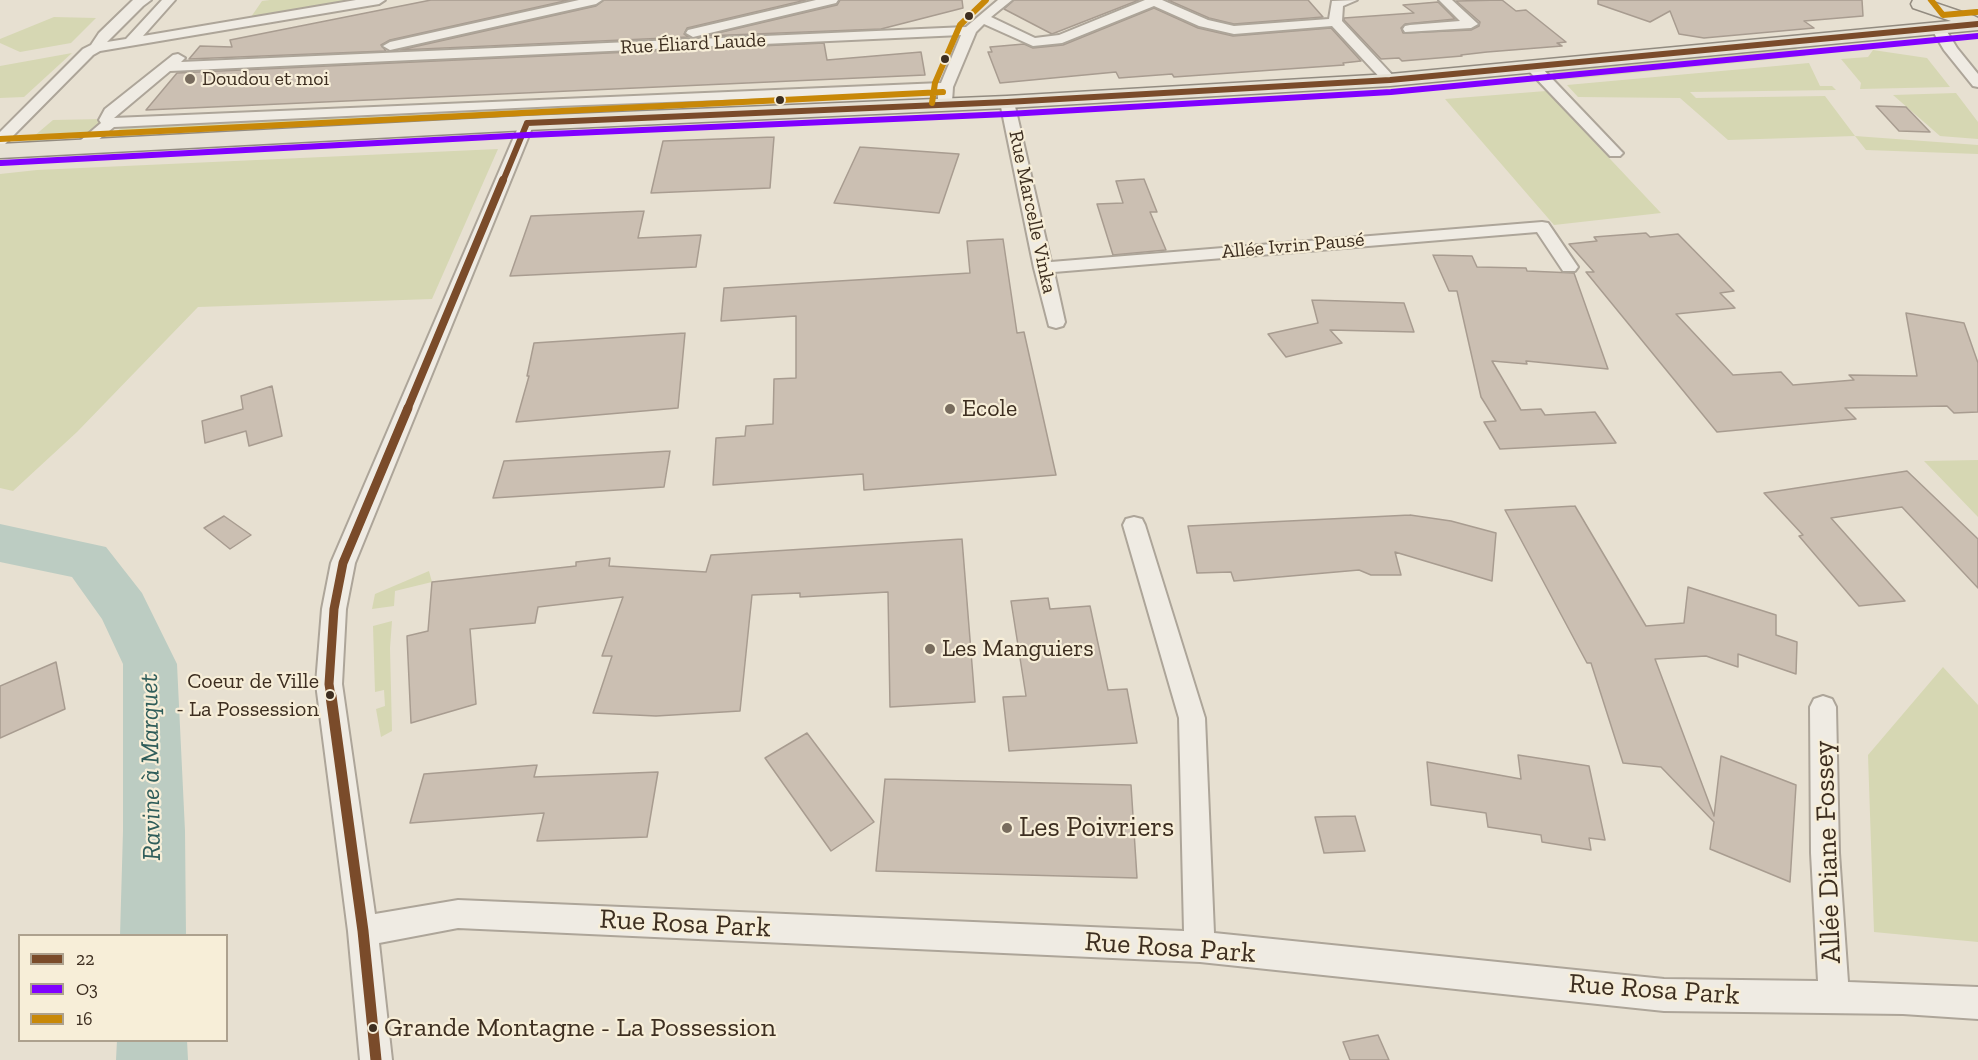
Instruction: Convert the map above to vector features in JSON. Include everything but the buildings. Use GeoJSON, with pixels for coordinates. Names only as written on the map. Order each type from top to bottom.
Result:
{"type":"FeatureCollection","features":[{"type":"Feature","properties":{"kind":"main road"},"geometry":{"type":"LineString","coordinates":[[1918,2],[1978,23]]}},
{"type":"Feature","properties":{"kind":"main road"},"geometry":{"type":"LineString","coordinates":[[1918,2],[1938,28]]}},
{"type":"Feature","properties":{"kind":"main road"},"geometry":{"type":"LineString","coordinates":[[2,138],[82,146],[527,123],[945,95],[1007,102],[1389,80],[1978,23]]}},
{"type":"Feature","properties":{"kind":"street"},"geometry":{"type":"LineString","coordinates":[[96,48],[104,36],[138,3],[145,0]]}},
{"type":"Feature","properties":{"kind":"street"},"geometry":{"type":"LineString","coordinates":[[131,41],[169,0]]}},
{"type":"Feature","properties":{"kind":"street"},"geometry":{"type":"LineString","coordinates":[[2,138],[88,52],[96,48],[379,0]]}},
{"type":"Feature","properties":{"kind":"street"},"geometry":{"type":"LineString","coordinates":[[333,58],[596,0]]}},
{"type":"Feature","properties":{"kind":"street"},"geometry":{"type":"LineString","coordinates":[[675,44],[681,38],[696,32],[832,0]]}},
{"type":"Feature","properties":{"kind":"street"},"geometry":{"type":"LineString","coordinates":[[82,146],[110,123],[558,102],[945,95],[970,31],[982,18],[1006,0]]}},
{"type":"Feature","properties":{"kind":"street"},"geometry":{"type":"LineString","coordinates":[[1351,0],[1335,2],[1335,22],[1389,80]]}},
{"type":"Feature","properties":{"kind":"street"},"geometry":{"type":"LineString","coordinates":[[1410,29],[1471,24],[1445,0]]}},
{"type":"Feature","properties":{"kind":"street"},"geometry":{"type":"LineString","coordinates":[[982,18],[1033,42],[1062,39],[1152,1],[1204,23],[1234,30],[1335,22]]}},
{"type":"Feature","properties":{"kind":"street"},"geometry":{"type":"LineString","coordinates":[[1938,28],[1951,50],[1978,83]]}},
{"type":"Feature","properties":{"kind":"street"},"geometry":{"type":"LineString","coordinates":[[110,123],[106,120],[110,112],[217,29]]}},
{"type":"Feature","properties":{"kind":"street","name":"Rue Éliard Laude"},"geometry":{"type":"LineString","coordinates":[[167,67],[970,31]]}},
{"type":"Feature","properties":{"kind":"street"},"geometry":{"type":"LineString","coordinates":[[416,40],[408,45],[408,49],[416,55]]}},
{"type":"Feature","properties":{"kind":"street"},"geometry":{"type":"LineString","coordinates":[[1533,67],[1615,153]]}},
{"type":"Feature","properties":{"kind":"street","name":"Rue Marcelle Vinka"},"geometry":{"type":"LineString","coordinates":[[1007,102],[1056,322]]}},
{"type":"Feature","properties":{"kind":"street"},"geometry":{"type":"LineString","coordinates":[[376,1060],[363,931],[329,684],[334,609],[342,563],[527,123]]}},
{"type":"Feature","properties":{"kind":"street","name":"Allée Ivrin Pausé"},"geometry":{"type":"LineString","coordinates":[[1043,268],[1542,227],[1569,267]]}},
{"type":"Feature","properties":{"kind":"street"},"geometry":{"type":"LineString","coordinates":[[1134,525],[1192,718],[1200,947]]}},
{"type":"Feature","properties":{"kind":"street","name":"Allée Diane Fossey"},"geometry":{"type":"LineString","coordinates":[[1823,707],[1825,853],[1834,998]]}},
{"type":"Feature","properties":{"kind":"street","name":"Rue Rosa Park"},"geometry":{"type":"LineString","coordinates":[[363,931],[458,914],[1200,947],[1665,995],[1903,998],[1978,1003]]}},
{"type":"Feature","properties":{"kind":"green space"},"geometry":{"type":"Polygon","coordinates":[[[364,0],[261,19],[251,17],[262,1],[364,0]]]}},
{"type":"Feature","properties":{"kind":"green space"},"geometry":{"type":"Polygon","coordinates":[[[54,17],[96,18],[71,43],[20,52],[0,43],[0,39],[54,17]]]}},
{"type":"Feature","properties":{"kind":"green space"},"geometry":{"type":"Polygon","coordinates":[[[1796,49],[1806,56],[1560,80],[1552,72],[1796,49]]]}},
{"type":"Feature","properties":{"kind":"green space"},"geometry":{"type":"Polygon","coordinates":[[[1873,50],[1927,58],[1950,87],[1860,89],[1861,83],[1841,59],[1868,57],[1873,50]]]}},
{"type":"Feature","properties":{"kind":"green space"},"geometry":{"type":"Polygon","coordinates":[[[72,53],[24,97],[0,98],[0,66],[72,53]]]}},
{"type":"Feature","properties":{"kind":"green space"},"geometry":{"type":"Polygon","coordinates":[[[1809,63],[1820,86],[1832,86],[1836,90],[1690,92],[1696,98],[1825,96],[1855,136],[1728,140],[1680,98],[1578,97],[1567,85],[1809,63]]]}},
{"type":"Feature","properties":{"kind":"green space"},"geometry":{"type":"Polygon","coordinates":[[[931,89],[931,94],[926,96],[840,99],[881,91],[931,89]]]}},
{"type":"Feature","properties":{"kind":"green space"},"geometry":{"type":"Polygon","coordinates":[[[1546,91],[1661,213],[1554,225],[1445,99],[1546,91]]]}},
{"type":"Feature","properties":{"kind":"green space"},"geometry":{"type":"Polygon","coordinates":[[[829,93],[829,97],[765,99],[762,104],[559,114],[560,112],[585,110],[588,104],[829,93]]]}},
{"type":"Feature","properties":{"kind":"green space"},"geometry":{"type":"Polygon","coordinates":[[[1956,93],[1978,122],[1978,139],[1940,136],[1893,95],[1956,93]]]}},
{"type":"Feature","properties":{"kind":"green space"},"geometry":{"type":"Polygon","coordinates":[[[579,104],[578,108],[494,113],[493,116],[296,130],[108,139],[122,127],[579,104]]]}},
{"type":"Feature","properties":{"kind":"green space"},"geometry":{"type":"Polygon","coordinates":[[[102,119],[93,133],[84,137],[27,142],[53,120],[102,119]]]}},
{"type":"Feature","properties":{"kind":"green space"},"geometry":{"type":"Polygon","coordinates":[[[1855,136],[1978,145],[1978,154],[1866,150],[1855,136]]]}},
{"type":"Feature","properties":{"kind":"green space"},"geometry":{"type":"Polygon","coordinates":[[[498,149],[432,299],[198,307],[77,432],[13,491],[0,488],[0,174],[37,170],[498,149]]]}},
{"type":"Feature","properties":{"kind":"green space"},"geometry":{"type":"Polygon","coordinates":[[[1978,460],[1978,517],[1924,461],[1978,460]]]}},
{"type":"Feature","properties":{"kind":"green space"},"geometry":{"type":"Polygon","coordinates":[[[429,571],[432,582],[395,591],[394,606],[372,609],[375,594],[429,571]]]}},
{"type":"Feature","properties":{"kind":"green space"},"geometry":{"type":"Polygon","coordinates":[[[392,621],[390,648],[392,731],[381,737],[376,709],[385,706],[384,690],[375,692],[373,626],[392,621]]]}},
{"type":"Feature","properties":{"kind":"green space"},"geometry":{"type":"Polygon","coordinates":[[[1943,667],[1978,705],[1978,942],[1874,932],[1868,755],[1943,667]]]}},
{"type":"Feature","properties":{"kind":"waterway","name":"Ravine à Marquet"},"geometry":{"type":"LineString","coordinates":[[0,543],[88,561],[123,608],[150,664],[154,831],[153,934]]}},
{"type":"Feature","properties":{"kind":"waterway","name":"Ravine à Marquet"},"geometry":{"type":"LineString","coordinates":[[152,1042],[152,1060]]}},
{"type":"Feature","properties":{"kind":"transit line","name":"16"},"geometry":{"type":"LineString","coordinates":[[932,103],[935,83],[960,25],[986,0]]}},
{"type":"Feature","properties":{"kind":"transit line","name":"16"},"geometry":{"type":"LineString","coordinates":[[1931,0],[1943,15],[1977,12]]}},
{"type":"Feature","properties":{"kind":"transit line","name":"22"},"geometry":{"type":"LineString","coordinates":[[527,123],[1007,102],[1390,80],[1978,24]]}},
{"type":"Feature","properties":{"kind":"transit line","name":"O3"},"geometry":{"type":"LineString","coordinates":[[1,163],[528,135],[1008,114],[1391,92],[1978,36]]}},
{"type":"Feature","properties":{"kind":"transit line","name":"16"},"geometry":{"type":"LineString","coordinates":[[0,139],[943,92]]}},
{"type":"Feature","properties":{"kind":"transit line","name":"22"},"geometry":{"type":"LineString","coordinates":[[376,1060],[363,931],[329,684],[334,609],[343,563],[527,123]]}},
{"type":"Feature","properties":{"kind":"place","name":"Doudou et moi"},"geometry":{"type":"Point","coordinates":[190,79]}},
{"type":"Feature","properties":{"kind":"place","name":"Ecole"},"geometry":{"type":"Point","coordinates":[950,409]}},
{"type":"Feature","properties":{"kind":"place","name":"Les Manguiers"},"geometry":{"type":"Point","coordinates":[930,649]}},
{"type":"Feature","properties":{"kind":"place","name":"Coeur de Ville - La Possession"},"geometry":{"type":"Point","coordinates":[330,695]}},
{"type":"Feature","properties":{"kind":"place","name":"Les Poivriers"},"geometry":{"type":"Point","coordinates":[1007,828]}},
{"type":"Feature","properties":{"kind":"place","name":"Grande Montagne - La Possession"},"geometry":{"type":"Point","coordinates":[373,1028]}}]}
